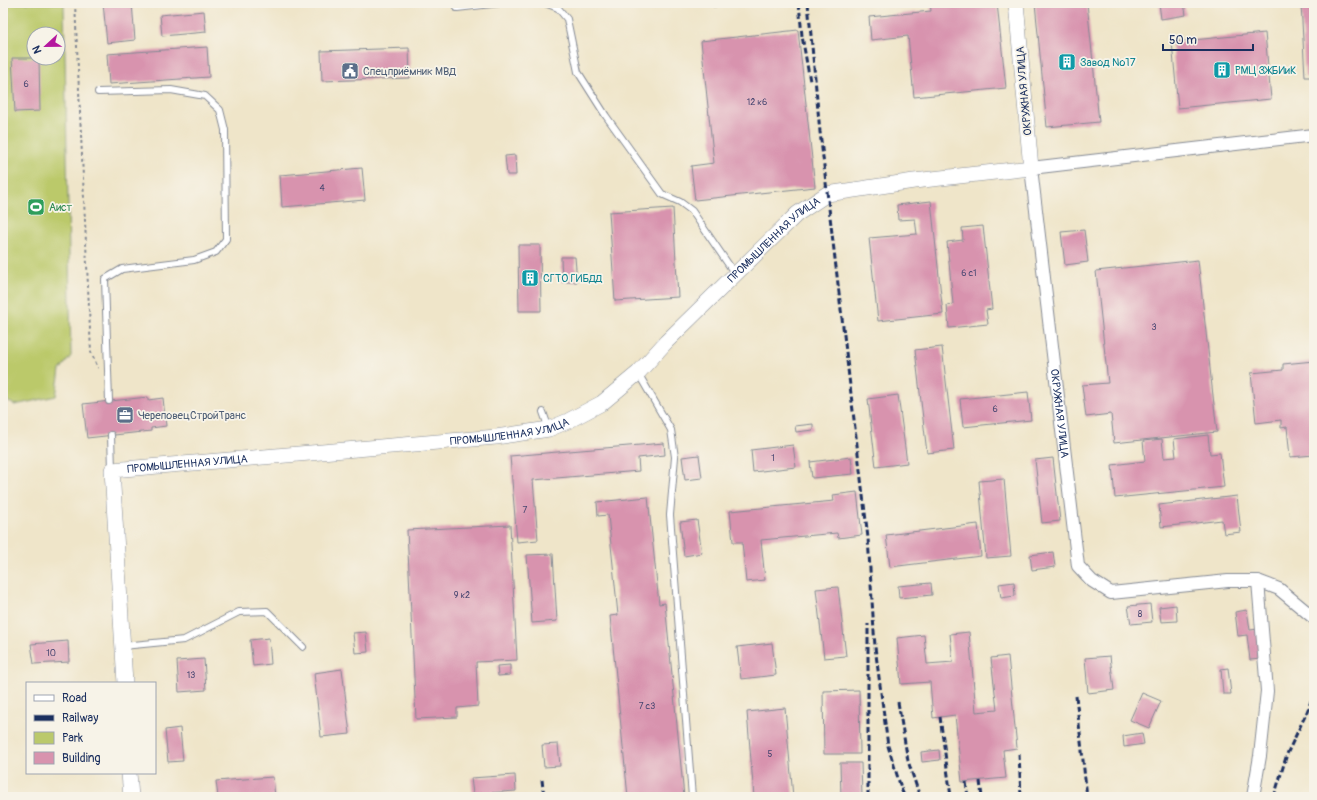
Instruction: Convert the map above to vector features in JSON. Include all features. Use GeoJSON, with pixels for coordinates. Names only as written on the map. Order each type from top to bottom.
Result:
{"type":"FeatureCollection","features":[{"type":"Feature","properties":{"kind":"street","name":"ОКРУЖНАЯ УЛИЦА"},"geometry":{"type":"LineString","coordinates":[[1016,3],[1031,168],[1078,566],[1092,581],[1111,593],[1228,581],[1258,581],[1279,589],[1314,618]]}},
{"type":"Feature","properties":{"kind":"street"},"geometry":{"type":"LineString","coordinates":[[1031,168],[1314,135]]}},
{"type":"Feature","properties":{"kind":"street","name":"ПРОМЫШЛЕННАЯ УЛИЦА"},"geometry":{"type":"LineString","coordinates":[[125,682],[112,470],[496,437],[548,429],[602,404],[638,373],[666,342],[797,214],[828,194],[914,181],[1031,168]]}},
{"type":"Feature","properties":{"kind":"street"},"geometry":{"type":"LineString","coordinates":[[1253,797],[1260,756],[1268,690],[1258,581]]}},
{"type":"Feature","properties":{"kind":"street"},"geometry":{"type":"LineString","coordinates":[[129,774],[131,797]]}},
{"type":"Feature","properties":{"kind":"lane"},"geometry":{"type":"LineString","coordinates":[[457,8],[500,3]]}},
{"type":"Feature","properties":{"kind":"lane"},"geometry":{"type":"LineString","coordinates":[[545,3],[558,8],[567,19],[578,72],[606,116],[662,194],[680,202],[692,211],[735,274]]}},
{"type":"Feature","properties":{"kind":"lane"},"geometry":{"type":"LineString","coordinates":[[98,92],[171,90],[205,96],[220,110],[225,130],[226,239],[216,252],[194,260],[122,269],[105,279],[109,401]]}},
{"type":"Feature","properties":{"kind":"lane"},"geometry":{"type":"LineString","coordinates":[[638,373],[671,430],[675,457],[670,515],[692,797]]}},
{"type":"Feature","properties":{"kind":"lane"},"geometry":{"type":"LineString","coordinates":[[543,412],[548,429]]}},
{"type":"Feature","properties":{"kind":"lane"},"geometry":{"type":"LineString","coordinates":[[110,435],[112,470]]}},
{"type":"Feature","properties":{"kind":"lane"},"geometry":{"type":"LineString","coordinates":[[123,646],[184,640],[239,612],[267,611],[303,647]]}},
{"type":"Feature","properties":{"kind":"path"},"geometry":{"type":"LineString","coordinates":[[75,3],[91,352],[100,371]]}},
{"type":"Feature","properties":{"kind":"green space","name":"Аист"},"geometry":{"type":"Polygon","coordinates":[[[3,3],[64,3],[64,26],[26,26],[26,66],[65,66],[71,356],[60,370],[56,396],[15,405],[3,399],[3,3]]]}},
{"type":"Feature","properties":{"kind":"building"},"geometry":{"type":"Polygon","coordinates":[[[103,3],[132,3],[135,40],[107,43],[103,3]]]}},
{"type":"Feature","properties":{"kind":"building"},"geometry":{"type":"Polygon","coordinates":[[[712,3],[739,3],[739,4],[713,7],[712,3]]]}},
{"type":"Feature","properties":{"kind":"building"},"geometry":{"type":"Polygon","coordinates":[[[930,3],[997,3],[1006,88],[914,97],[908,36],[871,40],[869,17],[931,11],[930,3]]]}},
{"type":"Feature","properties":{"kind":"building","name":"Завод №17"},"geometry":{"type":"Polygon","coordinates":[[[1035,3],[1087,3],[1099,122],[1047,127],[1035,3]]]}},
{"type":"Feature","properties":{"kind":"building"},"geometry":{"type":"Polygon","coordinates":[[[1159,3],[1184,3],[1186,15],[1161,19],[1159,3]]]}},
{"type":"Feature","properties":{"kind":"building"},"geometry":{"type":"Polygon","coordinates":[[[1301,3],[1314,3],[1314,77],[1305,77],[1301,3]]]}},
{"type":"Feature","properties":{"kind":"building"},"geometry":{"type":"Polygon","coordinates":[[[204,11],[206,32],[162,36],[160,15],[204,11]]]}},
{"type":"Feature","properties":{"kind":"building"},"geometry":{"type":"Polygon","coordinates":[[[798,30],[815,187],[695,200],[691,166],[714,163],[701,41],[798,30]]]}},
{"type":"Feature","properties":{"kind":"building","name":"РМЦ ЗЖБИиК"},"geometry":{"type":"Polygon","coordinates":[[[1265,33],[1271,99],[1178,108],[1172,42],[1265,33]]]}},
{"type":"Feature","properties":{"kind":"building"},"geometry":{"type":"Polygon","coordinates":[[[207,47],[209,77],[109,84],[107,54],[207,47]]]}},
{"type":"Feature","properties":{"kind":"building"},"geometry":{"type":"Polygon","coordinates":[[[409,48],[410,78],[322,81],[321,51],[409,48]]]}},
{"type":"Feature","properties":{"kind":"building"},"geometry":{"type":"Polygon","coordinates":[[[12,58],[26,58],[26,66],[39,66],[40,111],[15,112],[12,58]]]}},
{"type":"Feature","properties":{"kind":"building"},"geometry":{"type":"Polygon","coordinates":[[[515,155],[516,175],[507,175],[505,156],[515,155]]]}},
{"type":"Feature","properties":{"kind":"building"},"geometry":{"type":"Polygon","coordinates":[[[362,168],[365,200],[282,207],[280,175],[362,168]]]}},
{"type":"Feature","properties":{"kind":"building"},"geometry":{"type":"Polygon","coordinates":[[[931,201],[943,314],[878,321],[869,238],[917,234],[915,219],[898,220],[897,205],[931,201]]]}},
{"type":"Feature","properties":{"kind":"building"},"geometry":{"type":"Polygon","coordinates":[[[673,208],[678,297],[615,301],[609,212],[673,208]]]}},
{"type":"Feature","properties":{"kind":"building"},"geometry":{"type":"Polygon","coordinates":[[[983,226],[992,309],[986,310],[988,324],[949,328],[947,305],[953,304],[947,242],[963,240],[962,228],[983,226]]]}},
{"type":"Feature","properties":{"kind":"building"},"geometry":{"type":"Polygon","coordinates":[[[1084,230],[1088,262],[1065,265],[1061,232],[1084,230]]]}},
{"type":"Feature","properties":{"kind":"building","name":"СГТО ГИБДД"},"geometry":{"type":"Polygon","coordinates":[[[518,245],[540,245],[541,311],[519,311],[518,245]]]}},
{"type":"Feature","properties":{"kind":"building"},"geometry":{"type":"Polygon","coordinates":[[[561,257],[575,257],[577,282],[562,282],[561,257]]]}},
{"type":"Feature","properties":{"kind":"building"},"geometry":{"type":"Polygon","coordinates":[[[1198,260],[1217,432],[1114,443],[1111,414],[1086,417],[1082,385],[1108,383],[1096,271],[1198,260]]]}},
{"type":"Feature","properties":{"kind":"building"},"geometry":{"type":"Polygon","coordinates":[[[942,347],[954,450],[927,453],[915,350],[942,347]]]}},
{"type":"Feature","properties":{"kind":"building"},"geometry":{"type":"Polygon","coordinates":[[[1314,361],[1314,455],[1290,457],[1287,427],[1281,428],[1281,420],[1256,423],[1251,373],[1283,370],[1283,364],[1314,361]]]}},
{"type":"Feature","properties":{"kind":"building"},"geometry":{"type":"Polygon","coordinates":[[[1028,392],[1031,420],[963,427],[960,399],[1028,392]]]}},
{"type":"Feature","properties":{"kind":"building"},"geometry":{"type":"Polygon","coordinates":[[[898,395],[907,463],[876,467],[868,399],[898,395]]]}},
{"type":"Feature","properties":{"kind":"building","name":"ЧереповецСтройТранс"},"geometry":{"type":"Polygon","coordinates":[[[148,397],[148,400],[163,398],[166,426],[151,428],[151,431],[87,438],[83,404],[148,397]]]}},
{"type":"Feature","properties":{"kind":"building"},"geometry":{"type":"Polygon","coordinates":[[[813,424],[813,430],[796,432],[795,426],[813,424]]]}},
{"type":"Feature","properties":{"kind":"building"},"geometry":{"type":"Polygon","coordinates":[[[1208,435],[1210,454],[1220,453],[1224,487],[1115,498],[1112,465],[1145,461],[1143,441],[1162,439],[1164,458],[1176,457],[1174,439],[1208,435]]]}},
{"type":"Feature","properties":{"kind":"building"},"geometry":{"type":"Polygon","coordinates":[[[664,443],[665,455],[638,458],[639,471],[533,480],[538,540],[517,542],[510,456],[664,443]]]}},
{"type":"Feature","properties":{"kind":"building"},"geometry":{"type":"Polygon","coordinates":[[[793,445],[796,467],[753,472],[751,450],[793,445]]]}},
{"type":"Feature","properties":{"kind":"building"},"geometry":{"type":"Polygon","coordinates":[[[699,455],[702,478],[685,480],[682,457],[699,455]]]}},
{"type":"Feature","properties":{"kind":"building"},"geometry":{"type":"Polygon","coordinates":[[[851,457],[853,474],[812,478],[810,462],[851,457]]]}},
{"type":"Feature","properties":{"kind":"building"},"geometry":{"type":"Polygon","coordinates":[[[1053,458],[1060,521],[1042,523],[1035,460],[1053,458]]]}},
{"type":"Feature","properties":{"kind":"building"},"geometry":{"type":"Polygon","coordinates":[[[1004,479],[1011,556],[986,558],[979,481],[1004,479]]]}},
{"type":"Feature","properties":{"kind":"building"},"geometry":{"type":"Polygon","coordinates":[[[857,492],[862,535],[838,538],[837,533],[761,540],[765,580],[746,582],[742,542],[733,542],[730,511],[834,501],[833,495],[857,492]]]}},
{"type":"Feature","properties":{"kind":"building"},"geometry":{"type":"Polygon","coordinates":[[[1237,496],[1241,532],[1224,534],[1222,520],[1161,527],[1159,505],[1237,496]]]}},
{"type":"Feature","properties":{"kind":"building"},"geometry":{"type":"Polygon","coordinates":[[[648,497],[659,604],[665,603],[684,797],[628,797],[610,616],[618,615],[608,515],[598,516],[597,502],[648,497]]]}},
{"type":"Feature","properties":{"kind":"building"},"geometry":{"type":"Polygon","coordinates":[[[697,520],[702,553],[684,556],[680,522],[697,520]]]}},
{"type":"Feature","properties":{"kind":"building"},"geometry":{"type":"Polygon","coordinates":[[[978,524],[981,556],[890,567],[886,535],[978,524]]]}},
{"type":"Feature","properties":{"kind":"building"},"geometry":{"type":"Polygon","coordinates":[[[510,525],[517,660],[476,662],[478,706],[457,708],[457,717],[416,719],[407,530],[510,525]]]}},
{"type":"Feature","properties":{"kind":"building"},"geometry":{"type":"Polygon","coordinates":[[[1053,552],[1055,567],[1032,570],[1030,555],[1053,552]]]}},
{"type":"Feature","properties":{"kind":"building"},"geometry":{"type":"Polygon","coordinates":[[[553,554],[557,621],[532,623],[527,555],[553,554]]]}},
{"type":"Feature","properties":{"kind":"building"},"geometry":{"type":"Polygon","coordinates":[[[1014,582],[1015,596],[1001,598],[999,584],[1014,582]]]}},
{"type":"Feature","properties":{"kind":"building"},"geometry":{"type":"Polygon","coordinates":[[[931,583],[932,595],[899,598],[898,586],[931,583]]]}},
{"type":"Feature","properties":{"kind":"building"},"geometry":{"type":"Polygon","coordinates":[[[838,587],[846,656],[824,658],[816,589],[838,587]]]}},
{"type":"Feature","properties":{"kind":"building"},"geometry":{"type":"Polygon","coordinates":[[[1150,604],[1152,622],[1131,624],[1128,606],[1150,604]]]}},
{"type":"Feature","properties":{"kind":"building"},"geometry":{"type":"Polygon","coordinates":[[[1176,605],[1177,621],[1161,622],[1159,607],[1176,605]]]}},
{"type":"Feature","properties":{"kind":"building"},"geometry":{"type":"Polygon","coordinates":[[[1247,610],[1250,630],[1258,629],[1261,659],[1250,660],[1247,635],[1238,636],[1235,612],[1247,610]]]}},
{"type":"Feature","properties":{"kind":"building"},"geometry":{"type":"Polygon","coordinates":[[[366,632],[368,652],[355,653],[353,633],[366,632]]]}},
{"type":"Feature","properties":{"kind":"building"},"geometry":{"type":"Polygon","coordinates":[[[969,632],[976,712],[997,710],[991,658],[1008,656],[1017,748],[1003,750],[1006,778],[962,782],[955,715],[933,718],[930,682],[901,684],[897,638],[924,635],[927,664],[953,662],[950,634],[969,632]]]}},
{"type":"Feature","properties":{"kind":"building"},"geometry":{"type":"Polygon","coordinates":[[[269,638],[271,664],[253,666],[250,640],[269,638]]]}},
{"type":"Feature","properties":{"kind":"building"},"geometry":{"type":"Polygon","coordinates":[[[68,641],[69,662],[34,664],[31,644],[68,641]]]}},
{"type":"Feature","properties":{"kind":"building"},"geometry":{"type":"Polygon","coordinates":[[[772,643],[776,675],[741,679],[737,647],[772,643]]]}},
{"type":"Feature","properties":{"kind":"building"},"geometry":{"type":"Polygon","coordinates":[[[1110,656],[1114,690],[1088,693],[1085,658],[1110,656]]]}},
{"type":"Feature","properties":{"kind":"building"},"geometry":{"type":"Polygon","coordinates":[[[204,659],[206,690],[179,692],[177,661],[204,659]]]}},
{"type":"Feature","properties":{"kind":"building"},"geometry":{"type":"Polygon","coordinates":[[[510,665],[510,675],[498,676],[497,666],[510,665]]]}},
{"type":"Feature","properties":{"kind":"building"},"geometry":{"type":"Polygon","coordinates":[[[1228,668],[1231,694],[1223,694],[1221,669],[1228,668]]]}},
{"type":"Feature","properties":{"kind":"building"},"geometry":{"type":"Polygon","coordinates":[[[342,669],[350,734],[321,737],[314,673],[342,669]]]}},
{"type":"Feature","properties":{"kind":"building"},"geometry":{"type":"Polygon","coordinates":[[[859,690],[860,754],[824,754],[823,691],[859,690]]]}},
{"type":"Feature","properties":{"kind":"building"},"geometry":{"type":"Polygon","coordinates":[[[1142,693],[1161,701],[1149,728],[1130,720],[1142,693]]]}},
{"type":"Feature","properties":{"kind":"building"},"geometry":{"type":"Polygon","coordinates":[[[785,708],[793,797],[754,797],[747,712],[785,708]]]}},
{"type":"Feature","properties":{"kind":"building"},"geometry":{"type":"Polygon","coordinates":[[[180,728],[183,761],[168,762],[165,730],[180,728]]]}},
{"type":"Feature","properties":{"kind":"building"},"geometry":{"type":"Polygon","coordinates":[[[1142,733],[1144,744],[1124,747],[1123,736],[1142,733]]]}},
{"type":"Feature","properties":{"kind":"building"},"geometry":{"type":"Polygon","coordinates":[[[558,744],[560,766],[544,767],[542,745],[558,744]]]}},
{"type":"Feature","properties":{"kind":"building"},"geometry":{"type":"Polygon","coordinates":[[[939,750],[940,760],[922,762],[921,752],[939,750]]]}},
{"type":"Feature","properties":{"kind":"building"},"geometry":{"type":"Polygon","coordinates":[[[840,763],[861,763],[862,797],[841,797],[840,763]]]}},
{"type":"Feature","properties":{"kind":"building"},"geometry":{"type":"Polygon","coordinates":[[[515,775],[516,791],[473,794],[471,778],[515,775]]]}},
{"type":"Feature","properties":{"kind":"building"},"geometry":{"type":"Polygon","coordinates":[[[273,777],[275,797],[218,797],[216,781],[273,777]]]}},
{"type":"Feature","properties":{"kind":"railway"},"geometry":{"type":"LineString","coordinates":[[799,3],[802,36],[810,81]]}},
{"type":"Feature","properties":{"kind":"railway"},"geometry":{"type":"LineString","coordinates":[[808,3],[820,132],[868,538],[875,647],[888,746],[905,797]]}},
{"type":"Feature","properties":{"kind":"railway"},"geometry":{"type":"LineString","coordinates":[[868,624],[868,797]]}},
{"type":"Feature","properties":{"kind":"railway"},"geometry":{"type":"LineString","coordinates":[[1274,797],[1287,754],[1307,712],[1314,693]]}},
{"type":"Feature","properties":{"kind":"railway"},"geometry":{"type":"LineString","coordinates":[[1076,696],[1087,797]]}},
{"type":"Feature","properties":{"kind":"railway"},"geometry":{"type":"LineString","coordinates":[[898,702],[908,761],[920,797]]}},
{"type":"Feature","properties":{"kind":"railway"},"geometry":{"type":"LineString","coordinates":[[940,717],[951,797]]}},
{"type":"Feature","properties":{"kind":"railway"},"geometry":{"type":"LineString","coordinates":[[1019,754],[1021,797]]}},
{"type":"Feature","properties":{"kind":"railway"},"geometry":{"type":"LineString","coordinates":[[542,780],[544,797]]}},
{"type":"Feature","properties":{"kind":"railway"},"geometry":{"type":"LineString","coordinates":[[980,781],[982,797]]}},
{"type":"Feature","properties":{"kind":"railway"},"geometry":{"type":"LineString","coordinates":[[966,782],[968,797]]}},
{"type":"Feature","properties":{"kind":"place","name":"Завод №17"},"geometry":{"type":"Point","coordinates":[1067,62]}},
{"type":"Feature","properties":{"kind":"place","name":"РМЦ ЗЖБИиК"},"geometry":{"type":"Point","coordinates":[1222,70]}},
{"type":"Feature","properties":{"kind":"place","name":"Спецприёмник МВД"},"geometry":{"type":"Point","coordinates":[350,71]}},
{"type":"Feature","properties":{"kind":"place","name":"Аист"},"geometry":{"type":"Point","coordinates":[36,207]}},
{"type":"Feature","properties":{"kind":"place","name":"СГТО ГИБДД"},"geometry":{"type":"Point","coordinates":[530,278]}},
{"type":"Feature","properties":{"kind":"place","name":"ЧереповецСтройТранс"},"geometry":{"type":"Point","coordinates":[125,415]}}]}
